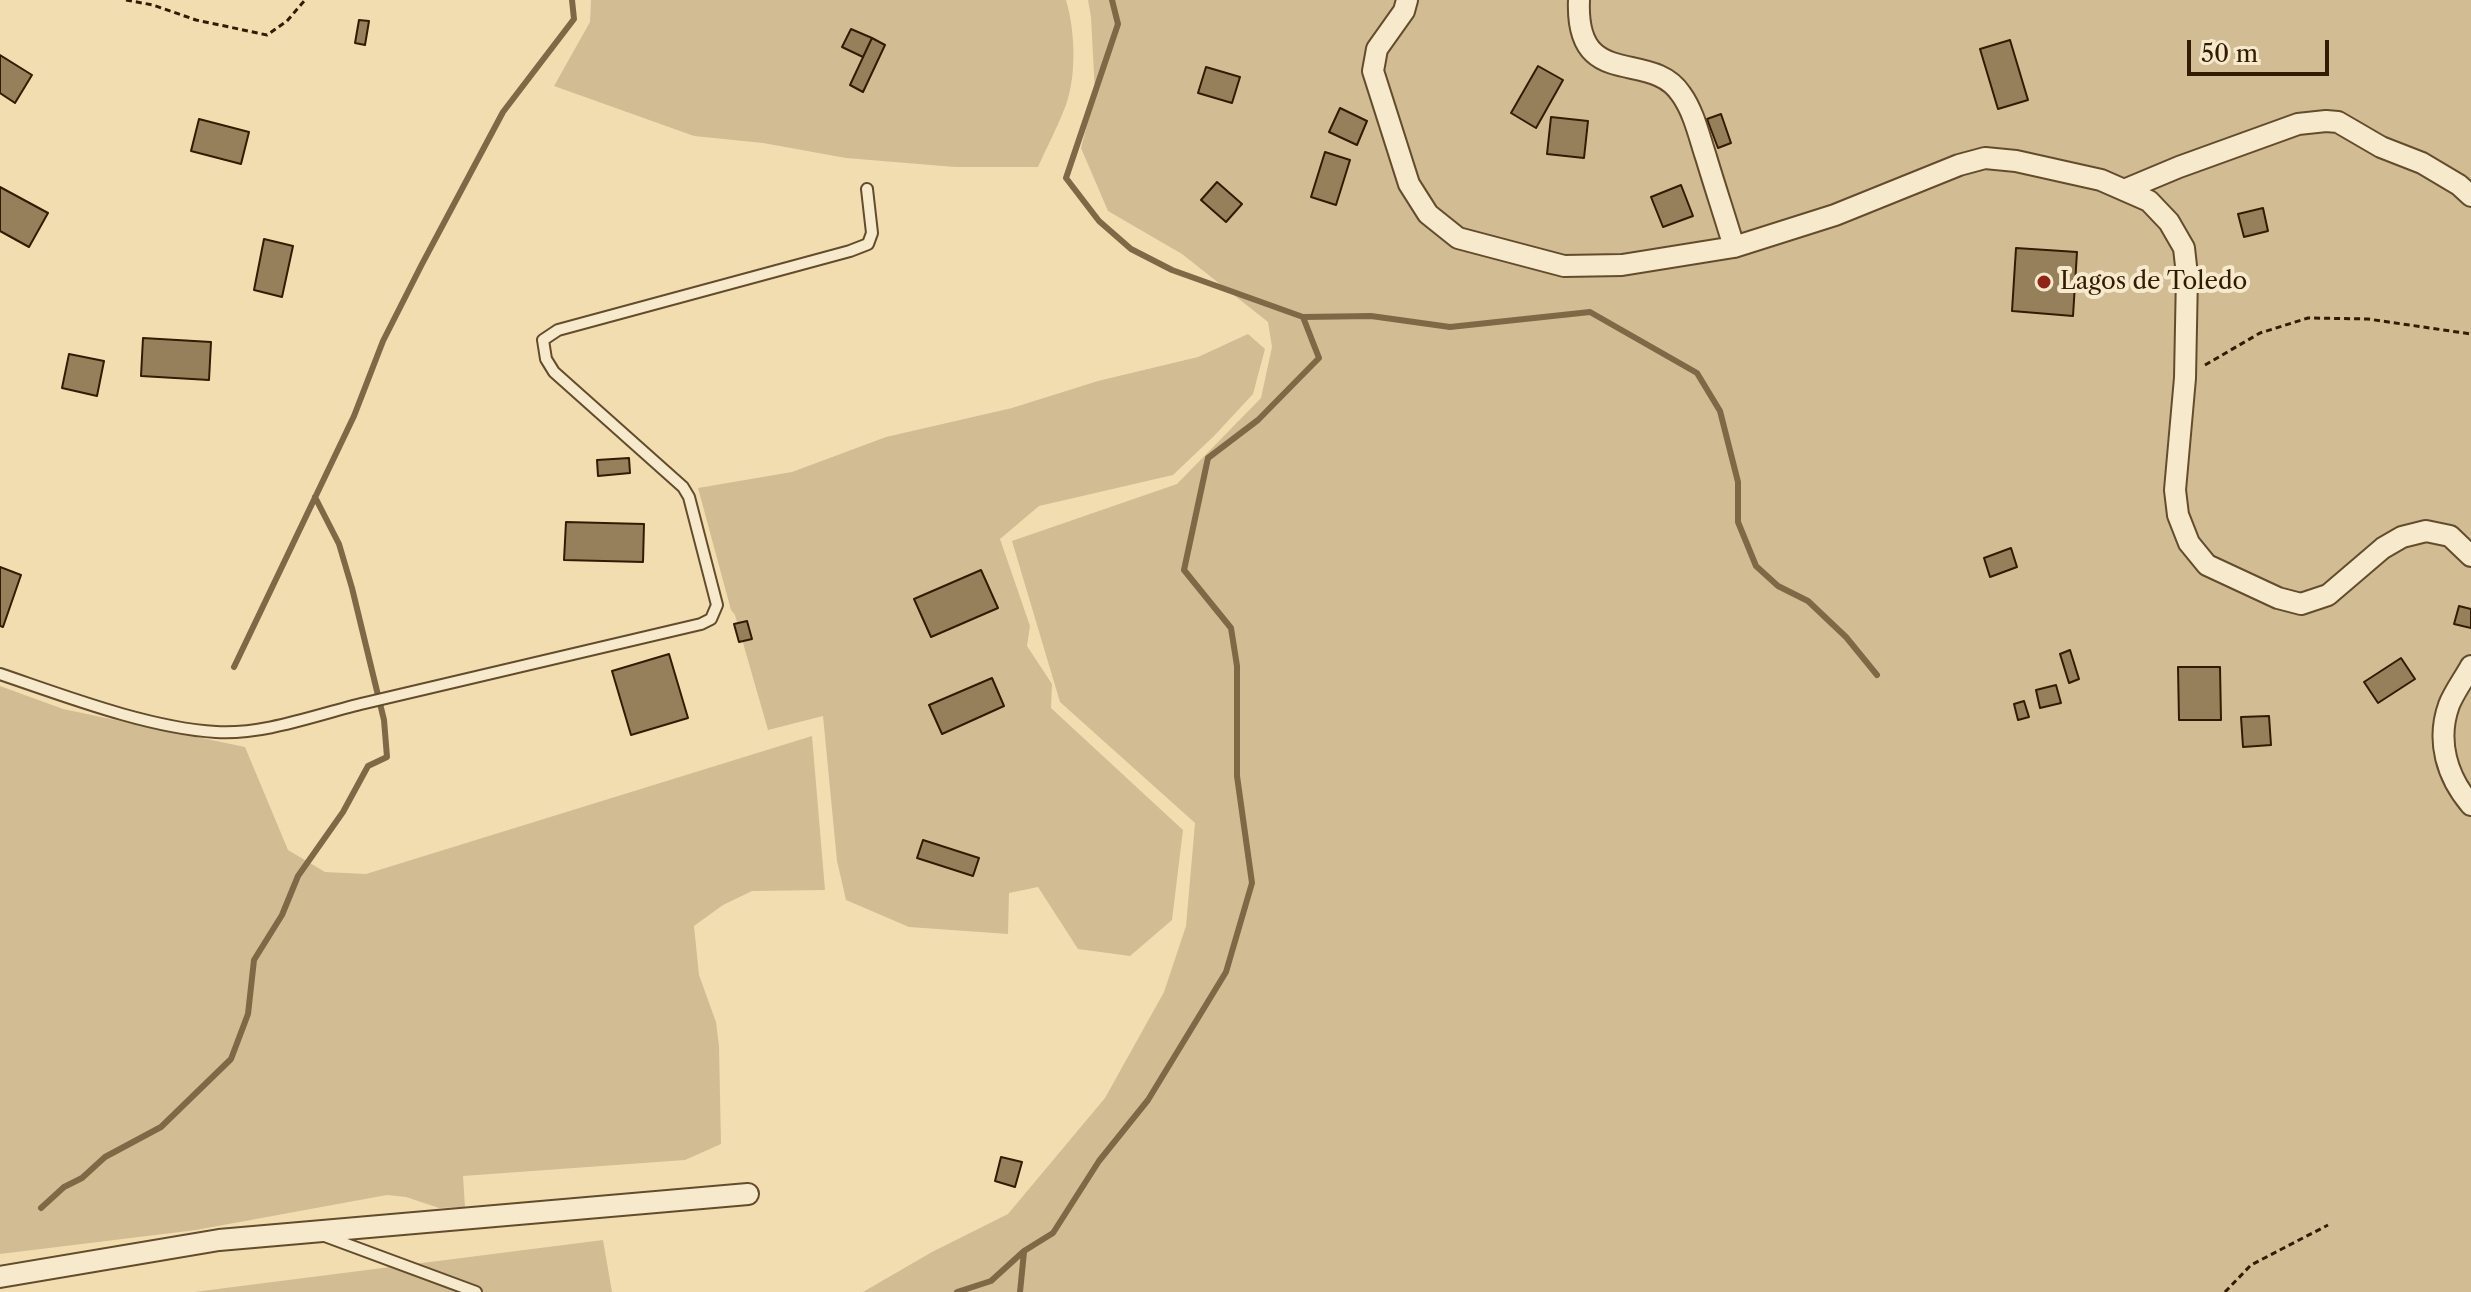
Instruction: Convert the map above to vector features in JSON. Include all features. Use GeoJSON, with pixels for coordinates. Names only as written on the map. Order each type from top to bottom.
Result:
{"type":"FeatureCollection","features":[{"type":"Feature","properties":{"kind":"street"},"geometry":{"type":"LineString","coordinates":[[1407,0],[1404,11],[1377,49],[1373,71],[1409,184],[1428,214],[1458,238],[1564,266],[1622,265],[1734,247],[1835,215],[1959,165],[1985,158],[2016,161],[2101,180],[2149,201],[2169,222],[2184,248],[2187,275],[2185,378],[2175,490],[2178,515],[2189,543],[2207,565],[2278,598],[2301,604],[2328,595],[2383,548],[2402,537],[2426,531],[2450,536],[2471,556]]}},
{"type":"Feature","properties":{"kind":"street"},"geometry":{"type":"LineString","coordinates":[[1579,0],[1582,32],[1589,48],[1598,58],[1671,82],[1682,94],[1698,131],[1734,247]]}},
{"type":"Feature","properties":{"kind":"street"},"geometry":{"type":"LineString","coordinates":[[2124,190],[2298,124],[2326,121],[2338,122],[2381,147],[2422,163],[2459,185],[2471,196]]}},
{"type":"Feature","properties":{"kind":"street"},"geometry":{"type":"LineString","coordinates":[[2471,666],[2449,706],[2443,749],[2456,788],[2471,805]]}},
{"type":"Feature","properties":{"kind":"street"},"geometry":{"type":"LineString","coordinates":[[0,1277],[219,1240],[748,1194]]}},
{"type":"Feature","properties":{"kind":"lane"},"geometry":{"type":"LineString","coordinates":[[0,674],[159,722],[228,732],[272,726],[701,624],[711,619],[717,605],[689,497],[683,487],[554,372],[546,359],[543,340],[558,330],[868,244],[872,233],[867,189]]}},
{"type":"Feature","properties":{"kind":"lane"},"geometry":{"type":"LineString","coordinates":[[308,1231],[476,1292]]}},
{"type":"Feature","properties":{"kind":"path"},"geometry":{"type":"LineString","coordinates":[[126,0],[153,5],[196,20],[267,35],[287,21],[305,0]]}},
{"type":"Feature","properties":{"kind":"path"},"geometry":{"type":"LineString","coordinates":[[2185,378],[2260,333],[2308,318],[2368,319],[2471,334]]}},
{"type":"Feature","properties":{"kind":"path"},"geometry":{"type":"LineString","coordinates":[[2225,1292],[2251,1265],[2328,1225]]}},
{"type":"Feature","properties":{"kind":"shaded area"},"geometry":{"type":"Polygon","coordinates":[[[591,0],[1066,0],[1073,38],[1070,93],[1038,167],[955,167],[846,158],[763,143],[694,136],[554,86],[590,22],[591,0]]]}},
{"type":"Feature","properties":{"kind":"shaded area"},"geometry":{"type":"Polygon","coordinates":[[[1088,0],[2471,0],[2471,1292],[863,1292],[932,1252],[1008,1214],[1105,1098],[1164,992],[1186,926],[1195,823],[1060,702],[1012,541],[1177,484],[1261,398],[1272,347],[1268,322],[1182,254],[1108,211],[1081,148],[1095,94],[1088,0]]]}},
{"type":"Feature","properties":{"kind":"shaded area"},"geometry":{"type":"Polygon","coordinates":[[[1248,334],[1265,349],[1253,394],[1173,475],[1039,506],[1000,539],[1030,626],[1027,646],[1052,684],[1051,708],[1183,830],[1172,920],[1130,956],[1078,949],[1038,887],[1009,893],[1008,934],[909,927],[846,900],[837,861],[823,716],[768,730],[698,488],[792,472],[886,437],[1012,408],[1098,381],[1198,357],[1248,334]]]}},
{"type":"Feature","properties":{"kind":"shaded area"},"geometry":{"type":"Polygon","coordinates":[[[0,686],[63,709],[245,747],[288,850],[325,872],[366,874],[812,736],[825,890],[752,891],[723,905],[694,926],[699,975],[716,1022],[719,1046],[721,1144],[685,1160],[463,1176],[465,1207],[439,1208],[406,1197],[387,1195],[196,1230],[0,1254],[0,686]]]}},
{"type":"Feature","properties":{"kind":"shaded area"},"geometry":{"type":"Polygon","coordinates":[[[603,1240],[612,1292],[194,1292],[603,1240]]]}},
{"type":"Feature","properties":{"kind":"building"},"geometry":{"type":"Polygon","coordinates":[[[359,20],[369,21],[365,45],[355,43],[359,20]]]}},
{"type":"Feature","properties":{"kind":"building"},"geometry":{"type":"Polygon","coordinates":[[[851,29],[872,38],[863,57],[842,47],[851,29]]]}},
{"type":"Feature","properties":{"kind":"building"},"geometry":{"type":"Polygon","coordinates":[[[872,38],[885,45],[863,92],[850,85],[872,38]]]}},
{"type":"Feature","properties":{"kind":"building"},"geometry":{"type":"Polygon","coordinates":[[[2010,40],[2028,100],[1998,109],[1980,49],[2010,40]]]}},
{"type":"Feature","properties":{"kind":"building"},"geometry":{"type":"Polygon","coordinates":[[[0,55],[32,75],[15,103],[0,93],[0,55]]]}},
{"type":"Feature","properties":{"kind":"building"},"geometry":{"type":"Polygon","coordinates":[[[1538,66],[1563,80],[1536,128],[1511,113],[1538,66]]]}},
{"type":"Feature","properties":{"kind":"building"},"geometry":{"type":"Polygon","coordinates":[[[1206,67],[1240,77],[1232,103],[1198,93],[1206,67]]]}},
{"type":"Feature","properties":{"kind":"building"},"geometry":{"type":"Polygon","coordinates":[[[1340,108],[1367,121],[1357,145],[1329,132],[1340,108]]]}},
{"type":"Feature","properties":{"kind":"building"},"geometry":{"type":"Polygon","coordinates":[[[1721,114],[1731,143],[1718,148],[1707,119],[1721,114]]]}},
{"type":"Feature","properties":{"kind":"building"},"geometry":{"type":"Polygon","coordinates":[[[1551,117],[1588,121],[1584,158],[1547,154],[1551,117]]]}},
{"type":"Feature","properties":{"kind":"building"},"geometry":{"type":"Polygon","coordinates":[[[199,119],[249,132],[241,164],[191,151],[199,119]]]}},
{"type":"Feature","properties":{"kind":"building"},"geometry":{"type":"Polygon","coordinates":[[[1325,152],[1350,160],[1336,205],[1311,197],[1325,152]]]}},
{"type":"Feature","properties":{"kind":"building"},"geometry":{"type":"Polygon","coordinates":[[[1217,182],[1242,204],[1226,222],[1201,200],[1217,182]]]}},
{"type":"Feature","properties":{"kind":"building"},"geometry":{"type":"Polygon","coordinates":[[[1681,185],[1693,216],[1663,227],[1651,197],[1681,185]]]}},
{"type":"Feature","properties":{"kind":"building"},"geometry":{"type":"Polygon","coordinates":[[[0,187],[48,213],[29,247],[0,231],[0,187]]]}},
{"type":"Feature","properties":{"kind":"building"},"geometry":{"type":"Polygon","coordinates":[[[2263,208],[2268,231],[2244,237],[2238,214],[2263,208]]]}},
{"type":"Feature","properties":{"kind":"building"},"geometry":{"type":"Polygon","coordinates":[[[264,239],[293,246],[282,297],[254,290],[264,239]]]}},
{"type":"Feature","properties":{"kind":"building","name":"Lagos de Toledo"},"geometry":{"type":"Polygon","coordinates":[[[2016,248],[2077,252],[2073,316],[2012,311],[2016,248]]]}},
{"type":"Feature","properties":{"kind":"building"},"geometry":{"type":"Polygon","coordinates":[[[143,338],[211,342],[209,380],[141,376],[143,338]]]}},
{"type":"Feature","properties":{"kind":"building"},"geometry":{"type":"Polygon","coordinates":[[[69,354],[104,361],[97,396],[62,388],[69,354]]]}},
{"type":"Feature","properties":{"kind":"building"},"geometry":{"type":"Polygon","coordinates":[[[629,458],[630,473],[598,476],[597,460],[629,458]]]}},
{"type":"Feature","properties":{"kind":"building"},"geometry":{"type":"Polygon","coordinates":[[[566,522],[644,524],[643,562],[564,560],[566,522]]]}},
{"type":"Feature","properties":{"kind":"building"},"geometry":{"type":"Polygon","coordinates":[[[2011,548],[2017,567],[1990,577],[1984,558],[2011,548]]]}},
{"type":"Feature","properties":{"kind":"building"},"geometry":{"type":"Polygon","coordinates":[[[0,567],[21,575],[3,627],[0,626],[0,567]]]}},
{"type":"Feature","properties":{"kind":"building"},"geometry":{"type":"Polygon","coordinates":[[[981,570],[998,608],[931,637],[914,599],[981,570]]]}},
{"type":"Feature","properties":{"kind":"building"},"geometry":{"type":"Polygon","coordinates":[[[2459,606],[2471,609],[2471,628],[2454,624],[2459,606]]]}},
{"type":"Feature","properties":{"kind":"building"},"geometry":{"type":"Polygon","coordinates":[[[747,621],[752,639],[739,642],[734,624],[747,621]]]}},
{"type":"Feature","properties":{"kind":"building"},"geometry":{"type":"Polygon","coordinates":[[[2070,650],[2079,679],[2069,683],[2060,654],[2070,650]]]}},
{"type":"Feature","properties":{"kind":"building"},"geometry":{"type":"Polygon","coordinates":[[[669,654],[688,718],[631,735],[612,671],[669,654]]]}},
{"type":"Feature","properties":{"kind":"building"},"geometry":{"type":"Polygon","coordinates":[[[2401,658],[2415,679],[2378,703],[2364,682],[2401,658]]]}},
{"type":"Feature","properties":{"kind":"building"},"geometry":{"type":"Polygon","coordinates":[[[2178,667],[2220,667],[2221,720],[2179,720],[2178,667]]]}},
{"type":"Feature","properties":{"kind":"building"},"geometry":{"type":"Polygon","coordinates":[[[992,678],[1004,706],[942,734],[929,705],[992,678]]]}},
{"type":"Feature","properties":{"kind":"building"},"geometry":{"type":"Polygon","coordinates":[[[2056,685],[2061,703],[2040,708],[2036,690],[2056,685]]]}},
{"type":"Feature","properties":{"kind":"building"},"geometry":{"type":"Polygon","coordinates":[[[2024,701],[2029,717],[2018,720],[2014,704],[2024,701]]]}},
{"type":"Feature","properties":{"kind":"building"},"geometry":{"type":"Polygon","coordinates":[[[2269,716],[2271,745],[2243,747],[2241,717],[2269,716]]]}},
{"type":"Feature","properties":{"kind":"building"},"geometry":{"type":"Polygon","coordinates":[[[923,840],[979,858],[973,876],[917,858],[923,840]]]}},
{"type":"Feature","properties":{"kind":"building"},"geometry":{"type":"Polygon","coordinates":[[[1001,1157],[1022,1162],[1015,1187],[995,1181],[1001,1157]]]}},
{"type":"Feature","properties":{"kind":"waterway"},"geometry":{"type":"LineString","coordinates":[[234,667],[354,416],[383,341],[422,264],[503,112],[574,19],[572,0]]}},
{"type":"Feature","properties":{"kind":"waterway"},"geometry":{"type":"LineString","coordinates":[[1112,0],[1118,24],[1066,178],[1099,221],[1131,249],[1172,270],[1303,317],[1371,316],[1450,327],[1590,312],[1697,373],[1720,411],[1738,482],[1738,522],[1756,566],[1778,586],[1808,601],[1846,637],[1877,675]]}},
{"type":"Feature","properties":{"kind":"waterway"},"geometry":{"type":"LineString","coordinates":[[957,1292],[991,1281],[1024,1251],[1053,1233],[1099,1161],[1148,1100],[1226,972],[1252,883],[1237,776],[1237,666],[1231,628],[1184,570],[1208,458],[1258,420],[1319,358],[1303,317]]}},
{"type":"Feature","properties":{"kind":"waterway"},"geometry":{"type":"LineString","coordinates":[[41,1208],[105,1157],[161,1127],[231,1059],[248,1014],[254,960],[282,915],[298,876],[343,812],[368,766],[387,757],[384,720],[352,588],[339,544],[315,497]]}},
{"type":"Feature","properties":{"kind":"waterway"},"geometry":{"type":"LineString","coordinates":[[1020,1292],[1024,1252]]}},
{"type":"Feature","properties":{"kind":"place","name":"Lagos de Toledo"},"geometry":{"type":"Point","coordinates":[2044,282]}}]}
